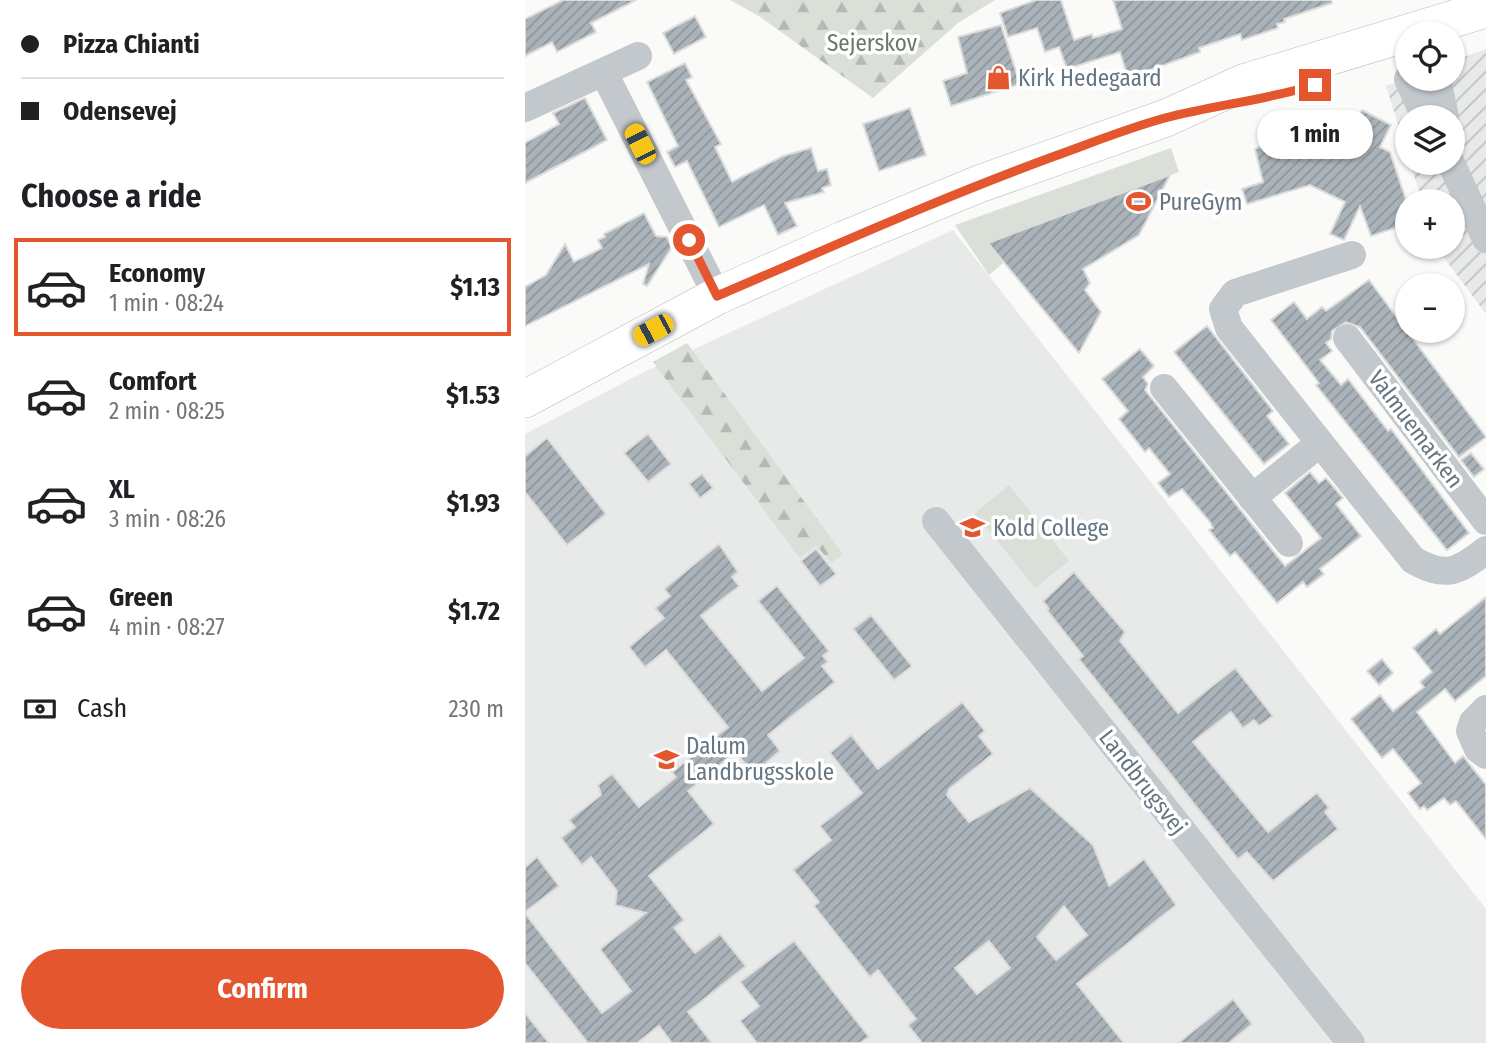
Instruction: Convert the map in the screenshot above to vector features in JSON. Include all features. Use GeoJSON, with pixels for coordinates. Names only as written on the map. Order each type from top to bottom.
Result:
{"type":"FeatureCollection","features":[{"type":"Feature","properties":{"kind":"main road"},"geometry":{"type":"LineString","coordinates":[[1465,21],[1486,9]]}},
{"type":"Feature","properties":{"kind":"main road"},"geometry":{"type":"LineString","coordinates":[[1465,36],[1486,29]]}},
{"type":"Feature","properties":{"kind":"main road"},"geometry":{"type":"LineString","coordinates":[[525,399],[717,296],[979,184],[1166,118],[1272,98],[1395,58]]}},
{"type":"Feature","properties":{"kind":"street"},"geometry":{"type":"LineString","coordinates":[[525,108],[638,57]]}},
{"type":"Feature","properties":{"kind":"street"},"geometry":{"type":"LineString","coordinates":[[604,73],[717,296]]}},
{"type":"Feature","properties":{"kind":"street"},"geometry":{"type":"LineString","coordinates":[[1457,175],[1486,239]]}},
{"type":"Feature","properties":{"kind":"street"},"geometry":{"type":"LineString","coordinates":[[1352,255],[1235,293],[1223,309],[1229,328],[1413,560],[1436,573],[1458,570],[1484,557]]}},
{"type":"Feature","properties":{"kind":"street","name":"Valmuemarken"},"geometry":{"type":"LineString","coordinates":[[1347,338],[1486,521]]}},
{"type":"Feature","properties":{"kind":"street"},"geometry":{"type":"LineString","coordinates":[[1164,388],[1289,543]]}},
{"type":"Feature","properties":{"kind":"street"},"geometry":{"type":"LineString","coordinates":[[1252,498],[1320,443]]}},
{"type":"Feature","properties":{"kind":"street","name":"Landbrugsvej"},"geometry":{"type":"LineString","coordinates":[[936,521],[1351,1043]]}},
{"type":"Feature","properties":{"kind":"street"},"geometry":{"type":"LineString","coordinates":[[1486,709],[1473,722],[1470,731],[1478,749],[1486,755]]}},
{"type":"Feature","properties":{"kind":"shaded area"},"geometry":{"type":"Polygon","coordinates":[[[1486,49],[1486,314],[1465,286],[1465,273],[1455,273],[1445,259],[1465,259],[1465,189],[1418,189],[1414,175],[1465,175],[1465,105],[1395,105],[1395,115],[1386,86],[1395,83],[1395,91],[1465,91],[1465,57],[1486,49]]]}},
{"type":"Feature","properties":{"kind":"shaded area","name":"Kold College"},"geometry":{"type":"Polygon","coordinates":[[[953,230],[1486,909],[1486,1043],[525,1043],[525,434],[644,372],[953,230]]]}},
{"type":"Feature","properties":{"kind":"green space","name":"Sejerskov"},"geometry":{"type":"Polygon","coordinates":[[[730,0],[995,0],[958,23],[873,98],[759,16],[730,0]]]}},
{"type":"Feature","properties":{"kind":"green space"},"geometry":{"type":"Polygon","coordinates":[[[1171,148],[1179,172],[988,243],[1003,263],[989,275],[955,225],[1171,148]]]}},
{"type":"Feature","properties":{"kind":"green space"},"geometry":{"type":"Polygon","coordinates":[[[687,343],[843,554],[831,563],[816,545],[800,558],[653,362],[687,343]]]}},
{"type":"Feature","properties":{"kind":"green space"},"geometry":{"type":"Polygon","coordinates":[[[1009,485],[1069,561],[1035,588],[975,513],[1009,485]]]}},
{"type":"Feature","properties":{"kind":"building"},"geometry":{"type":"Polygon","coordinates":[[[563,0],[636,0],[591,23],[596,32],[557,52],[552,42],[525,56],[525,19],[563,0]]]}},
{"type":"Feature","properties":{"kind":"building"},"geometry":{"type":"Polygon","coordinates":[[[1036,0],[1061,0],[1074,40],[1092,34],[1093,38],[1122,29],[1113,0],[1331,0],[1332,3],[1284,19],[1285,22],[1277,24],[1278,28],[1242,40],[1240,34],[1199,48],[1200,52],[1128,78],[1120,52],[1067,69],[1059,47],[1045,52],[1037,28],[1008,37],[1000,13],[1036,0]]]}},
{"type":"Feature","properties":{"kind":"building"},"geometry":{"type":"Polygon","coordinates":[[[695,16],[706,37],[674,54],[663,33],[695,16]]]}},
{"type":"Feature","properties":{"kind":"building"},"geometry":{"type":"Polygon","coordinates":[[[1001,25],[1020,84],[951,106],[943,81],[967,73],[958,37],[1001,25]]]}},
{"type":"Feature","properties":{"kind":"building"},"geometry":{"type":"Polygon","coordinates":[[[685,63],[692,77],[686,80],[721,144],[715,147],[732,182],[783,156],[811,148],[818,171],[827,169],[831,185],[822,188],[824,192],[785,203],[797,226],[778,235],[764,205],[719,227],[687,161],[675,167],[667,152],[678,146],[647,82],[685,63]]]}},
{"type":"Feature","properties":{"kind":"building"},"geometry":{"type":"Polygon","coordinates":[[[585,98],[607,140],[525,183],[525,143],[559,124],[553,113],[585,98]]]}},
{"type":"Feature","properties":{"kind":"building"},"geometry":{"type":"Polygon","coordinates":[[[910,108],[926,155],[879,171],[863,124],[910,108]]]}},
{"type":"Feature","properties":{"kind":"building"},"geometry":{"type":"Polygon","coordinates":[[[1362,110],[1391,125],[1380,147],[1390,152],[1395,175],[1398,175],[1402,189],[1395,189],[1395,228],[1371,236],[1360,206],[1344,240],[1330,234],[1345,202],[1310,185],[1247,204],[1242,189],[1263,182],[1255,149],[1284,139],[1293,144],[1341,128],[1350,132],[1362,110]]]}},
{"type":"Feature","properties":{"kind":"building"},"geometry":{"type":"Polygon","coordinates":[[[1170,175],[1139,235],[1083,269],[1090,283],[1085,290],[1101,312],[1079,353],[988,243],[1170,175]]]}},
{"type":"Feature","properties":{"kind":"building"},"geometry":{"type":"Polygon","coordinates":[[[644,213],[656,236],[667,237],[672,247],[647,286],[643,284],[649,264],[525,326],[525,287],[546,275],[565,244],[574,262],[602,248],[598,240],[605,237],[604,234],[644,213]]]}},
{"type":"Feature","properties":{"kind":"building"},"geometry":{"type":"Polygon","coordinates":[[[1369,280],[1395,315],[1395,343],[1416,343],[1486,437],[1459,457],[1360,327],[1346,322],[1332,331],[1331,339],[1326,343],[1332,351],[1320,360],[1341,385],[1348,379],[1388,431],[1391,429],[1469,533],[1447,550],[1316,385],[1319,383],[1271,320],[1294,302],[1307,319],[1322,307],[1326,311],[1369,280]]]}},
{"type":"Feature","properties":{"kind":"building"},"geometry":{"type":"Polygon","coordinates":[[[1207,326],[1273,411],[1267,416],[1289,444],[1264,464],[1174,352],[1207,326]]]}},
{"type":"Feature","properties":{"kind":"building"},"geometry":{"type":"Polygon","coordinates":[[[1140,349],[1154,366],[1143,377],[1148,384],[1145,390],[1285,566],[1321,538],[1285,493],[1310,472],[1319,483],[1326,478],[1343,498],[1336,504],[1361,536],[1320,569],[1324,574],[1307,587],[1303,582],[1277,603],[1235,552],[1230,556],[1209,530],[1213,528],[1210,522],[1182,489],[1169,497],[1158,483],[1170,474],[1149,448],[1145,452],[1119,419],[1128,411],[1102,379],[1140,349]]]}},
{"type":"Feature","properties":{"kind":"building"},"geometry":{"type":"Polygon","coordinates":[[[648,434],[671,464],[648,482],[624,453],[648,434]]]}},
{"type":"Feature","properties":{"kind":"building"},"geometry":{"type":"Polygon","coordinates":[[[547,438],[606,514],[567,545],[525,492],[525,456],[547,438]]]}},
{"type":"Feature","properties":{"kind":"building"},"geometry":{"type":"Polygon","coordinates":[[[1471,453],[1484,469],[1474,477],[1461,460],[1471,453]]]}},
{"type":"Feature","properties":{"kind":"building"},"geometry":{"type":"Polygon","coordinates":[[[702,474],[713,488],[700,498],[689,484],[702,474]]]}},
{"type":"Feature","properties":{"kind":"building"},"geometry":{"type":"Polygon","coordinates":[[[719,544],[738,572],[732,577],[739,586],[701,616],[762,691],[804,658],[758,601],[777,586],[829,651],[823,656],[828,662],[822,666],[835,682],[768,735],[780,751],[753,774],[736,752],[688,791],[714,824],[649,876],[684,920],[674,928],[695,953],[720,934],[746,966],[688,1012],[712,1043],[672,1043],[659,1026],[637,1043],[588,1043],[525,963],[525,913],[602,1013],[631,991],[600,949],[646,913],[615,905],[617,891],[591,857],[582,865],[561,838],[575,827],[569,820],[601,795],[598,785],[612,774],[639,807],[676,777],[672,772],[728,727],[666,650],[645,667],[629,647],[664,618],[655,608],[670,596],[664,589],[719,544]]]}},
{"type":"Feature","properties":{"kind":"building"},"geometry":{"type":"Polygon","coordinates":[[[816,549],[836,574],[820,586],[801,561],[816,549]]]}},
{"type":"Feature","properties":{"kind":"building"},"geometry":{"type":"Polygon","coordinates":[[[1074,572],[1125,632],[1120,641],[1178,713],[1235,668],[1273,716],[1259,726],[1254,720],[1243,728],[1231,712],[1193,742],[1268,832],[1317,793],[1329,808],[1325,812],[1338,829],[1273,881],[1247,852],[1238,859],[1079,659],[1083,656],[1047,610],[1049,609],[1043,601],[1074,572]]]}},
{"type":"Feature","properties":{"kind":"building"},"geometry":{"type":"Polygon","coordinates":[[[1486,597],[1486,676],[1455,701],[1445,689],[1417,712],[1455,763],[1463,756],[1486,785],[1486,839],[1456,801],[1450,805],[1444,798],[1427,810],[1424,806],[1420,809],[1408,793],[1421,783],[1393,749],[1382,758],[1351,719],[1380,695],[1393,711],[1424,687],[1420,682],[1432,672],[1413,648],[1436,629],[1440,634],[1486,597]]]}},
{"type":"Feature","properties":{"kind":"building"},"geometry":{"type":"Polygon","coordinates":[[[871,615],[912,666],[894,680],[853,629],[871,615]]]}},
{"type":"Feature","properties":{"kind":"building"},"geometry":{"type":"Polygon","coordinates":[[[1382,659],[1393,673],[1379,685],[1367,671],[1382,659]]]}},
{"type":"Feature","properties":{"kind":"building"},"geometry":{"type":"Polygon","coordinates":[[[962,702],[985,731],[979,736],[993,754],[949,789],[947,795],[969,822],[1030,788],[1093,845],[1109,886],[1144,859],[1176,905],[1077,984],[1124,1043],[922,1043],[908,1025],[916,1019],[878,970],[870,977],[814,906],[819,902],[793,870],[831,840],[820,826],[862,793],[830,753],[851,735],[878,769],[962,702]],[[1064,906],[1037,937],[1056,960],[1087,935],[1064,906]],[[989,941],[955,968],[977,994],[1010,968],[989,941]]]}},
{"type":"Feature","properties":{"kind":"building"},"geometry":{"type":"Polygon","coordinates":[[[537,857],[559,886],[525,912],[525,867],[537,857]]]}},
{"type":"Feature","properties":{"kind":"building"},"geometry":{"type":"Polygon","coordinates":[[[794,941],[869,1037],[860,1043],[757,1043],[740,1021],[759,1006],[740,982],[794,941]]]}},
{"type":"Feature","properties":{"kind":"building"},"geometry":{"type":"Polygon","coordinates":[[[1233,999],[1252,1024],[1229,1043],[1178,1043],[1233,999]]]}},
{"type":"Feature","properties":{"kind":"building"},"geometry":{"type":"Polygon","coordinates":[[[525,1013],[549,1043],[525,1043],[525,1013]]]}},
{"type":"Feature","properties":{"kind":"place","name":"Kirk Hedegaard"},"geometry":{"type":"Point","coordinates":[998,78]}},
{"type":"Feature","properties":{"kind":"place","name":"PureGym"},"geometry":{"type":"Point","coordinates":[1139,202]}},
{"type":"Feature","properties":{"kind":"place","name":"Kold College"},"geometry":{"type":"Point","coordinates":[973,528]}},
{"type":"Feature","properties":{"kind":"place","name":"Dalum Landbrugsskole"},"geometry":{"type":"Point","coordinates":[666,759]}},
{"type":"Feature","properties":{"kind":"route"},"geometry":{"type":"LineString","coordinates":[[689,240],[717,296],[979,184],[1109,137],[1166,118],[1272,98],[1315,85]]}}]}
